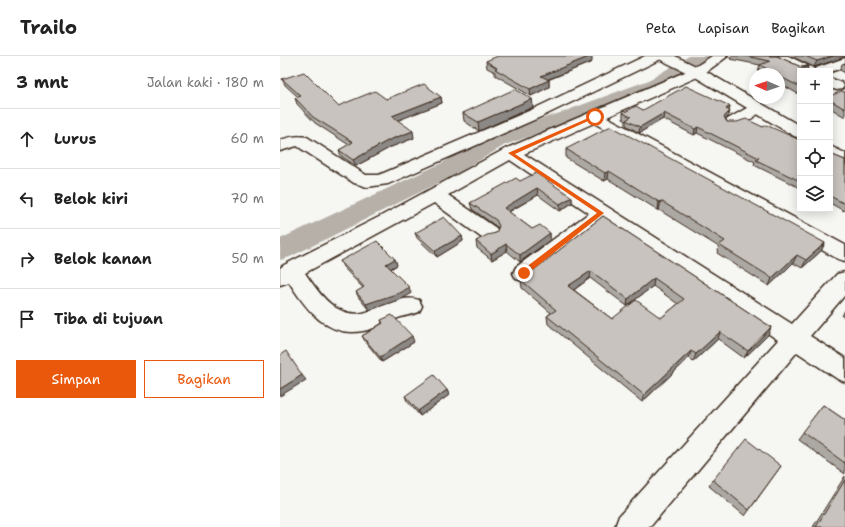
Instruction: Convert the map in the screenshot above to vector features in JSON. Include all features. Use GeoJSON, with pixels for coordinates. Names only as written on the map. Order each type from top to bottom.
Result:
{"type":"FeatureCollection","features":[{"type":"Feature","properties":{"kind":"main road"},"geometry":{"type":"LineString","coordinates":[[536,103],[610,74],[620,67],[623,56]]}},
{"type":"Feature","properties":{"kind":"main road"},"geometry":{"type":"LineString","coordinates":[[280,146],[295,141],[301,141],[360,179],[367,181],[382,180],[537,113],[662,56],[698,68]]}},
{"type":"Feature","properties":{"kind":"main road"},"geometry":{"type":"LineString","coordinates":[[681,56],[698,68],[749,97]]}},
{"type":"Feature","properties":{"kind":"main road"},"geometry":{"type":"LineString","coordinates":[[411,306],[364,322],[348,324],[330,317],[286,274],[435,196],[511,153],[595,117],[722,56]]}},
{"type":"Feature","properties":{"kind":"main road"},"geometry":{"type":"LineString","coordinates":[[777,56],[802,68]]}},
{"type":"Feature","properties":{"kind":"main road"},"geometry":{"type":"LineString","coordinates":[[829,68],[845,62]]}},
{"type":"Feature","properties":{"kind":"main road"},"geometry":{"type":"LineString","coordinates":[[732,123],[753,104]]}},
{"type":"Feature","properties":{"kind":"main road"},"geometry":{"type":"LineString","coordinates":[[760,104],[797,131]]}},
{"type":"Feature","properties":{"kind":"main road"},"geometry":{"type":"LineString","coordinates":[[762,104],[797,122]]}},
{"type":"Feature","properties":{"kind":"main road"},"geometry":{"type":"LineString","coordinates":[[595,117],[678,160],[845,254]]}},
{"type":"Feature","properties":{"kind":"main road"},"geometry":{"type":"LineString","coordinates":[[833,142],[845,149]]}},
{"type":"Feature","properties":{"kind":"main road"},"geometry":{"type":"LineString","coordinates":[[511,153],[845,371]]}},
{"type":"Feature","properties":{"kind":"main road"},"geometry":{"type":"LineString","coordinates":[[833,153],[845,160]]}},
{"type":"Feature","properties":{"kind":"main road"},"geometry":{"type":"LineString","coordinates":[[435,196],[489,233]]}},
{"type":"Feature","properties":{"kind":"main road"},"geometry":{"type":"LineString","coordinates":[[524,273],[601,213]]}},
{"type":"Feature","properties":{"kind":"main road"},"geometry":{"type":"LineString","coordinates":[[630,527],[845,280]]}},
{"type":"Feature","properties":{"kind":"building"},"geometry":{"type":"Polygon","coordinates":[[[498,56],[591,56],[541,76],[549,80],[530,89],[495,69],[497,68],[486,61],[498,56]]]}},
{"type":"Feature","properties":{"kind":"building"},"geometry":{"type":"Polygon","coordinates":[[[745,56],[777,56],[801,67],[808,66],[797,68],[797,85],[785,79],[785,68],[765,68],[760,65],[770,61],[745,56]]]}},
{"type":"Feature","properties":{"kind":"building"},"geometry":{"type":"Polygon","coordinates":[[[805,56],[833,56],[817,61],[805,56]]]}},
{"type":"Feature","properties":{"kind":"building"},"geometry":{"type":"Polygon","coordinates":[[[304,72],[338,106],[375,91],[386,99],[424,84],[441,97],[392,116],[413,131],[389,140],[353,160],[339,150],[353,142],[313,117],[295,98],[301,96],[282,79],[304,72]]]}},
{"type":"Feature","properties":{"kind":"building"},"geometry":{"type":"Polygon","coordinates":[[[686,86],[730,106],[726,109],[730,111],[724,117],[727,122],[737,122],[746,119],[763,127],[766,125],[797,139],[797,180],[756,160],[759,158],[698,127],[695,129],[664,113],[640,127],[626,120],[631,117],[623,113],[636,106],[643,110],[686,86]]]}},
{"type":"Feature","properties":{"kind":"building"},"geometry":{"type":"Polygon","coordinates":[[[515,89],[532,99],[478,122],[463,113],[515,89]]]}},
{"type":"Feature","properties":{"kind":"building"},"geometry":{"type":"Polygon","coordinates":[[[842,91],[845,92],[845,109],[833,102],[833,95],[842,91]]]}},
{"type":"Feature","properties":{"kind":"building"},"geometry":{"type":"Polygon","coordinates":[[[611,126],[825,243],[806,260],[797,255],[772,278],[719,245],[725,241],[661,201],[659,202],[609,171],[605,173],[566,149],[611,126]]]}},
{"type":"Feature","properties":{"kind":"building"},"geometry":{"type":"Polygon","coordinates":[[[833,155],[845,160],[845,204],[833,198],[833,155]]]}},
{"type":"Feature","properties":{"kind":"building"},"geometry":{"type":"Polygon","coordinates":[[[536,173],[572,197],[560,204],[537,188],[504,208],[532,229],[540,225],[550,233],[520,255],[506,244],[491,254],[476,241],[487,235],[496,233],[499,226],[496,220],[470,203],[516,178],[520,181],[536,173]]]}},
{"type":"Feature","properties":{"kind":"building"},"geometry":{"type":"Polygon","coordinates":[[[603,216],[771,327],[748,351],[720,332],[696,354],[691,351],[644,395],[547,316],[556,310],[521,280],[603,216]],[[591,271],[568,286],[612,319],[636,300],[661,318],[684,299],[654,278],[628,299],[591,271]]]}},
{"type":"Feature","properties":{"kind":"building"},"geometry":{"type":"Polygon","coordinates":[[[444,217],[462,236],[435,251],[415,233],[444,217]]]}},
{"type":"Feature","properties":{"kind":"building"},"geometry":{"type":"Polygon","coordinates":[[[377,241],[395,259],[386,264],[409,287],[402,292],[366,304],[356,292],[364,287],[340,261],[377,241]]]}},
{"type":"Feature","properties":{"kind":"building"},"geometry":{"type":"Polygon","coordinates":[[[392,315],[412,336],[380,357],[362,336],[383,323],[381,320],[392,315]]]}},
{"type":"Feature","properties":{"kind":"building"},"geometry":{"type":"Polygon","coordinates":[[[286,351],[302,375],[280,389],[280,355],[286,351]]]}},
{"type":"Feature","properties":{"kind":"building"},"geometry":{"type":"Polygon","coordinates":[[[434,375],[447,390],[418,411],[405,396],[434,375]]]}},
{"type":"Feature","properties":{"kind":"building"},"geometry":{"type":"Polygon","coordinates":[[[823,405],[845,420],[845,463],[802,432],[823,405]]]}},
{"type":"Feature","properties":{"kind":"building"},"geometry":{"type":"Polygon","coordinates":[[[746,439],[781,466],[749,510],[713,480],[746,439]]]}},
{"type":"Feature","properties":{"kind":"building"},"geometry":{"type":"Polygon","coordinates":[[[845,480],[845,527],[816,527],[845,480]]]}},
{"type":"Feature","properties":{"kind":"waterway"},"geometry":{"type":"LineString","coordinates":[[280,250],[452,167],[497,140],[567,117],[656,84],[702,56]]}},
{"type":"Feature","properties":{"kind":"route"},"geometry":{"type":"LineString","coordinates":[[524,273],[601,213],[511,153],[595,117]]}}]}
